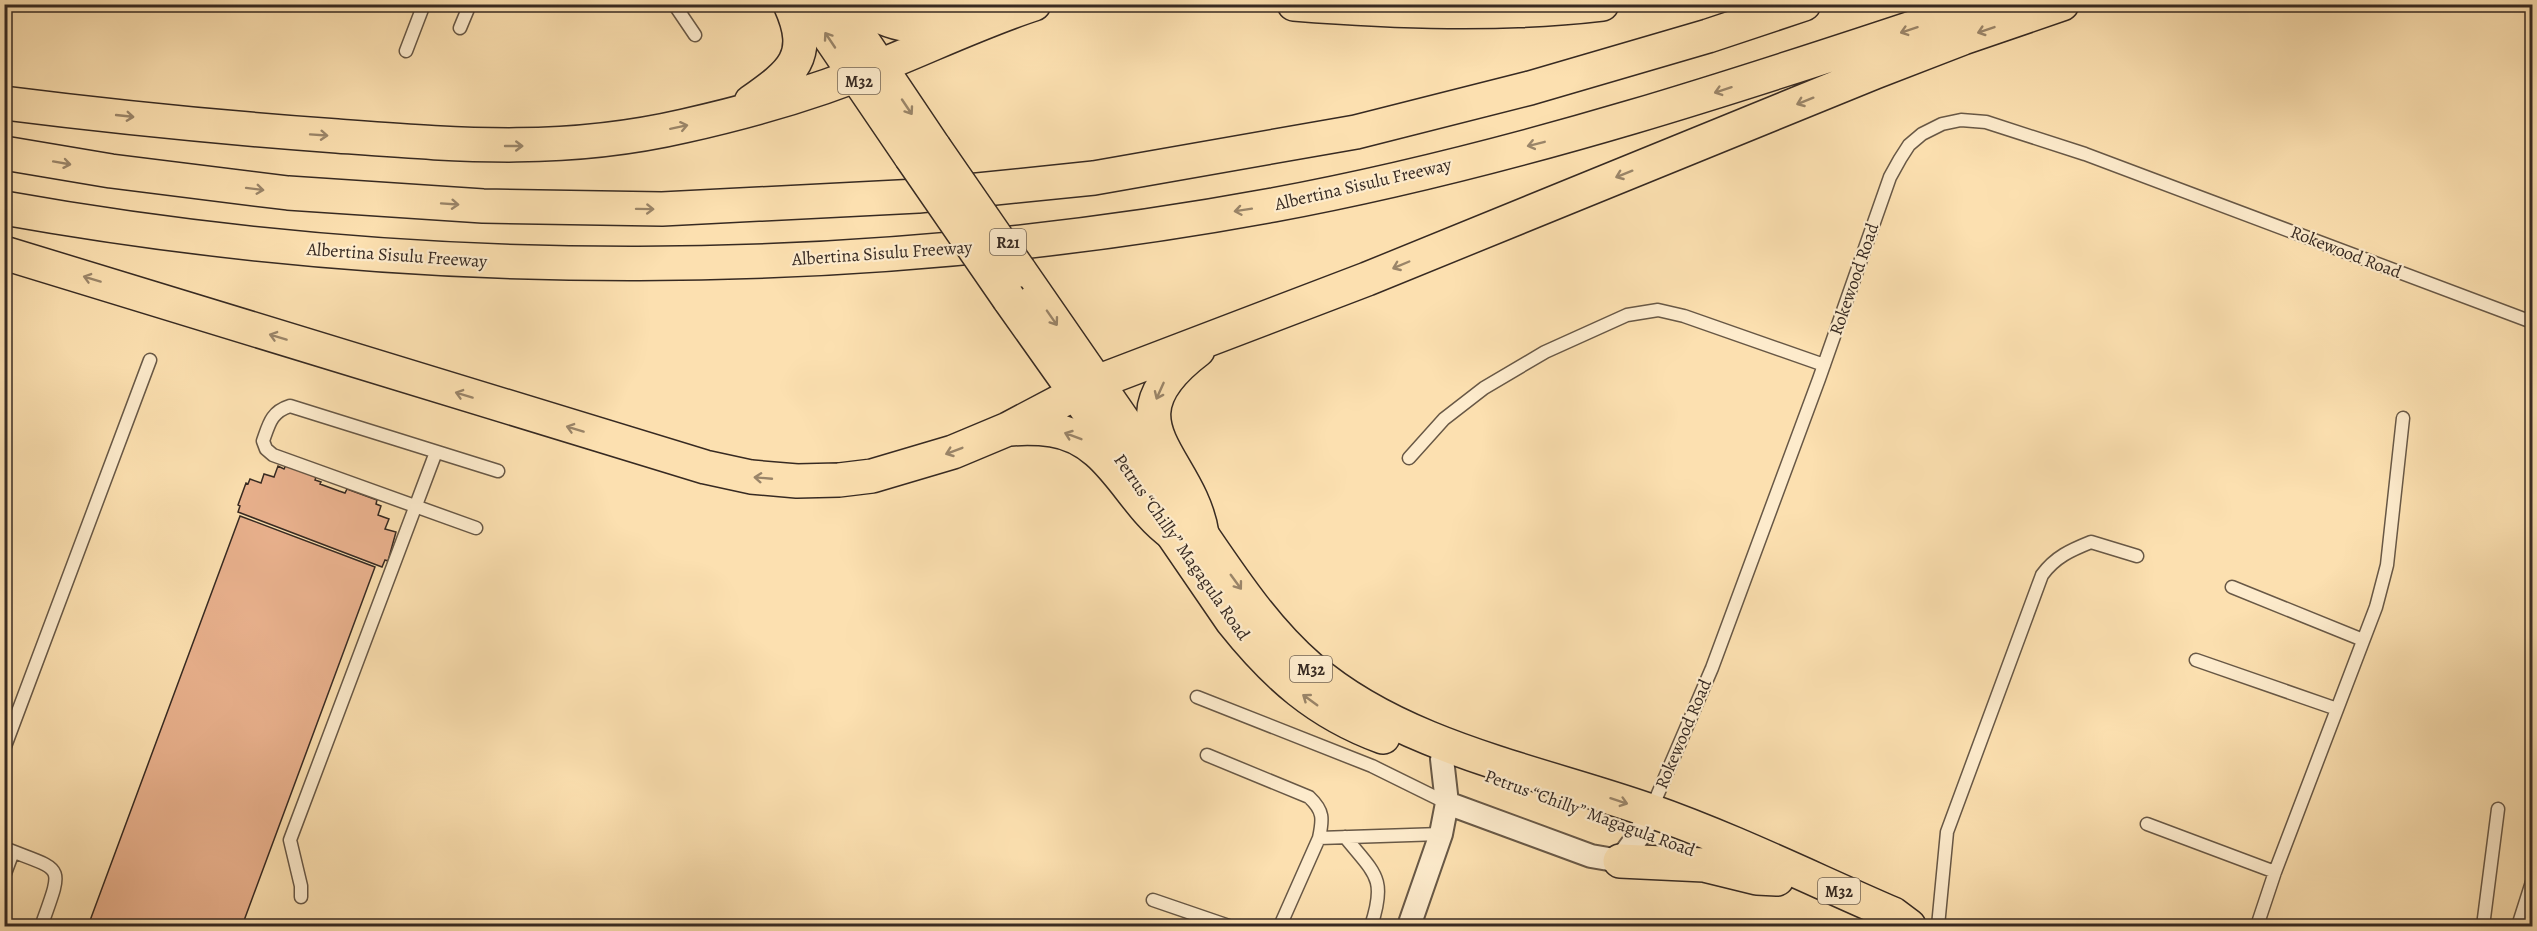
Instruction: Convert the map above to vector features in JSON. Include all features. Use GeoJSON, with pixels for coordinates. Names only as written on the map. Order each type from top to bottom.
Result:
{"type":"FeatureCollection","features":[{"type":"Feature","properties":{"kind":"main road"},"geometry":{"type":"LineString","coordinates":[[737,112],[782,79],[798,57],[801,45],[800,30],[790,4]]}},
{"type":"Feature","properties":{"kind":"main road","name":"Petrus “Chilly” Magagula Road"},"geometry":{"type":"LineString","coordinates":[[807,4],[867,71],[1187,534],[1232,621],[1286,682],[1311,702],[1352,725],[1442,759],[1646,822],[1890,926],[1907,926]]}},
{"type":"Feature","properties":{"kind":"main road","name":"Petrus “Chilly” Magagula Road"},"geometry":{"type":"LineString","coordinates":[[838,4],[867,71]]}},
{"type":"Feature","properties":{"kind":"main road"},"geometry":{"type":"LineString","coordinates":[[859,4],[884,20],[921,26],[937,26],[986,13],[1021,8]]}},
{"type":"Feature","properties":{"kind":"main road"},"geometry":{"type":"LineString","coordinates":[[1294,4],[1370,10],[1455,12],[1543,10],[1602,4]]}},
{"type":"Feature","properties":{"kind":"main road"},"geometry":{"type":"LineString","coordinates":[[4,153],[111,171],[277,191],[483,206],[662,209],[918,196],[1094,178],[1356,132],[1541,85],[1708,36],[1804,4]]}},
{"type":"Feature","properties":{"kind":"main road","name":"Albertina Sisulu Freeway"},"geometry":{"type":"LineString","coordinates":[[4,208],[93,224],[256,244],[407,258],[525,263],[751,263],[944,250],[1138,227],[1264,206],[1434,170],[1623,122],[1984,4]]}},
{"type":"Feature","properties":{"kind":"main road"},"geometry":{"type":"LineString","coordinates":[[4,253],[705,467],[751,477],[797,481],[872,476],[952,452],[1008,429],[1086,387],[1367,279],[1875,72],[1963,38],[2062,4]]}},
{"type":"Feature","properties":{"kind":"main road"},"geometry":{"type":"LineString","coordinates":[[4,103],[294,133],[452,145],[514,147],[563,145],[622,138],[684,126],[772,104],[867,71],[1021,8]]}},
{"type":"Feature","properties":{"kind":"main road"},"geometry":{"type":"LineString","coordinates":[[1008,429],[1053,430],[1086,442],[1118,471],[1156,522],[1187,534],[1200,520],[1159,442],[1154,415],[1158,395],[1171,373],[1216,336]]}},
{"type":"Feature","properties":{"kind":"main road","name":"Petrus “Chilly” Magagula Road"},"geometry":{"type":"LineString","coordinates":[[1187,534],[1310,668],[1367,709],[1646,822],[1893,914],[1907,926]]}},
{"type":"Feature","properties":{"kind":"main road"},"geometry":{"type":"LineString","coordinates":[[1620,861],[1704,865],[1756,878],[1777,879]]}},
{"type":"Feature","properties":{"kind":"street"},"geometry":{"type":"LineString","coordinates":[[1409,927],[1441,834],[1447,803],[1442,759]]}},
{"type":"Feature","properties":{"kind":"street"},"geometry":{"type":"LineString","coordinates":[[1447,803],[1591,856],[1620,861]]}},
{"type":"Feature","properties":{"kind":"street","name":"Rokewood Road"},"geometry":{"type":"LineString","coordinates":[[1620,861],[1646,822]]}},
{"type":"Feature","properties":{"kind":"lane"},"geometry":{"type":"LineString","coordinates":[[406,51],[424,4]]}},
{"type":"Feature","properties":{"kind":"lane"},"geometry":{"type":"LineString","coordinates":[[460,28],[470,4]]}},
{"type":"Feature","properties":{"kind":"lane"},"geometry":{"type":"LineString","coordinates":[[674,4],[694,35]]}},
{"type":"Feature","properties":{"kind":"lane","name":"Rokewood Road"},"geometry":{"type":"LineString","coordinates":[[1646,822],[1712,668],[1824,365],[1890,177],[1910,145],[1923,134],[1942,124],[1961,120],[1986,122],[2085,154],[2532,322]]}},
{"type":"Feature","properties":{"kind":"lane"},"geometry":{"type":"LineString","coordinates":[[1409,458],[1444,419],[1484,388],[1545,352],[1627,315],[1658,310],[1684,316],[1824,365]]}},
{"type":"Feature","properties":{"kind":"lane"},"geometry":{"type":"LineString","coordinates":[[4,749],[150,360]]}},
{"type":"Feature","properties":{"kind":"lane"},"geometry":{"type":"LineString","coordinates":[[476,528],[273,455],[263,441],[272,416],[280,409],[290,406],[498,471]]}},
{"type":"Feature","properties":{"kind":"lane"},"geometry":{"type":"LineString","coordinates":[[2257,927],[2275,872],[2376,607],[2387,565],[2403,418]]}},
{"type":"Feature","properties":{"kind":"lane"},"geometry":{"type":"LineString","coordinates":[[301,897],[301,886],[290,840],[436,452]]}},
{"type":"Feature","properties":{"kind":"lane"},"geometry":{"type":"LineString","coordinates":[[1938,927],[1947,832],[2042,575],[2050,564],[2066,552],[2091,542],[2137,556]]}},
{"type":"Feature","properties":{"kind":"lane"},"geometry":{"type":"LineString","coordinates":[[2232,587],[2363,640]]}},
{"type":"Feature","properties":{"kind":"lane"},"geometry":{"type":"LineString","coordinates":[[2196,660],[2337,708]]}},
{"type":"Feature","properties":{"kind":"lane"},"geometry":{"type":"LineString","coordinates":[[1197,697],[1372,766],[1447,803]]}},
{"type":"Feature","properties":{"kind":"lane"},"geometry":{"type":"LineString","coordinates":[[1208,755],[1309,797],[1319,806],[1324,816],[1319,838],[1280,927]]}},
{"type":"Feature","properties":{"kind":"lane"},"geometry":{"type":"LineString","coordinates":[[2483,927],[2498,809]]}},
{"type":"Feature","properties":{"kind":"lane"},"geometry":{"type":"LineString","coordinates":[[2147,824],[2275,872]]}},
{"type":"Feature","properties":{"kind":"lane"},"geometry":{"type":"LineString","coordinates":[[1319,838],[1441,834]]}},
{"type":"Feature","properties":{"kind":"lane"},"geometry":{"type":"LineString","coordinates":[[1345,837],[1372,870],[1379,886],[1379,902],[1371,927]]}},
{"type":"Feature","properties":{"kind":"lane"},"geometry":{"type":"LineString","coordinates":[[4,876],[9,850],[51,867],[57,874],[57,882],[42,924]]}},
{"type":"Feature","properties":{"kind":"lane"},"geometry":{"type":"LineString","coordinates":[[2518,927],[2532,882]]}},
{"type":"Feature","properties":{"kind":"lane"},"geometry":{"type":"LineString","coordinates":[[1153,900],[1229,927]]}},
{"type":"Feature","properties":{"kind":"building"},"geometry":{"type":"Polygon","coordinates":[[[286,465],[316,477],[315,480],[321,482],[320,484],[345,493],[347,489],[377,500],[376,504],[381,506],[378,515],[389,519],[385,529],[396,532],[388,561],[385,560],[382,567],[238,512],[240,506],[238,505],[246,483],[248,484],[250,479],[261,483],[264,474],[274,477],[278,466],[284,469],[286,465]]]}},
{"type":"Feature","properties":{"kind":"building"},"geometry":{"type":"Polygon","coordinates":[[[240,516],[375,567],[242,926],[88,926],[240,516]]]}}]}
